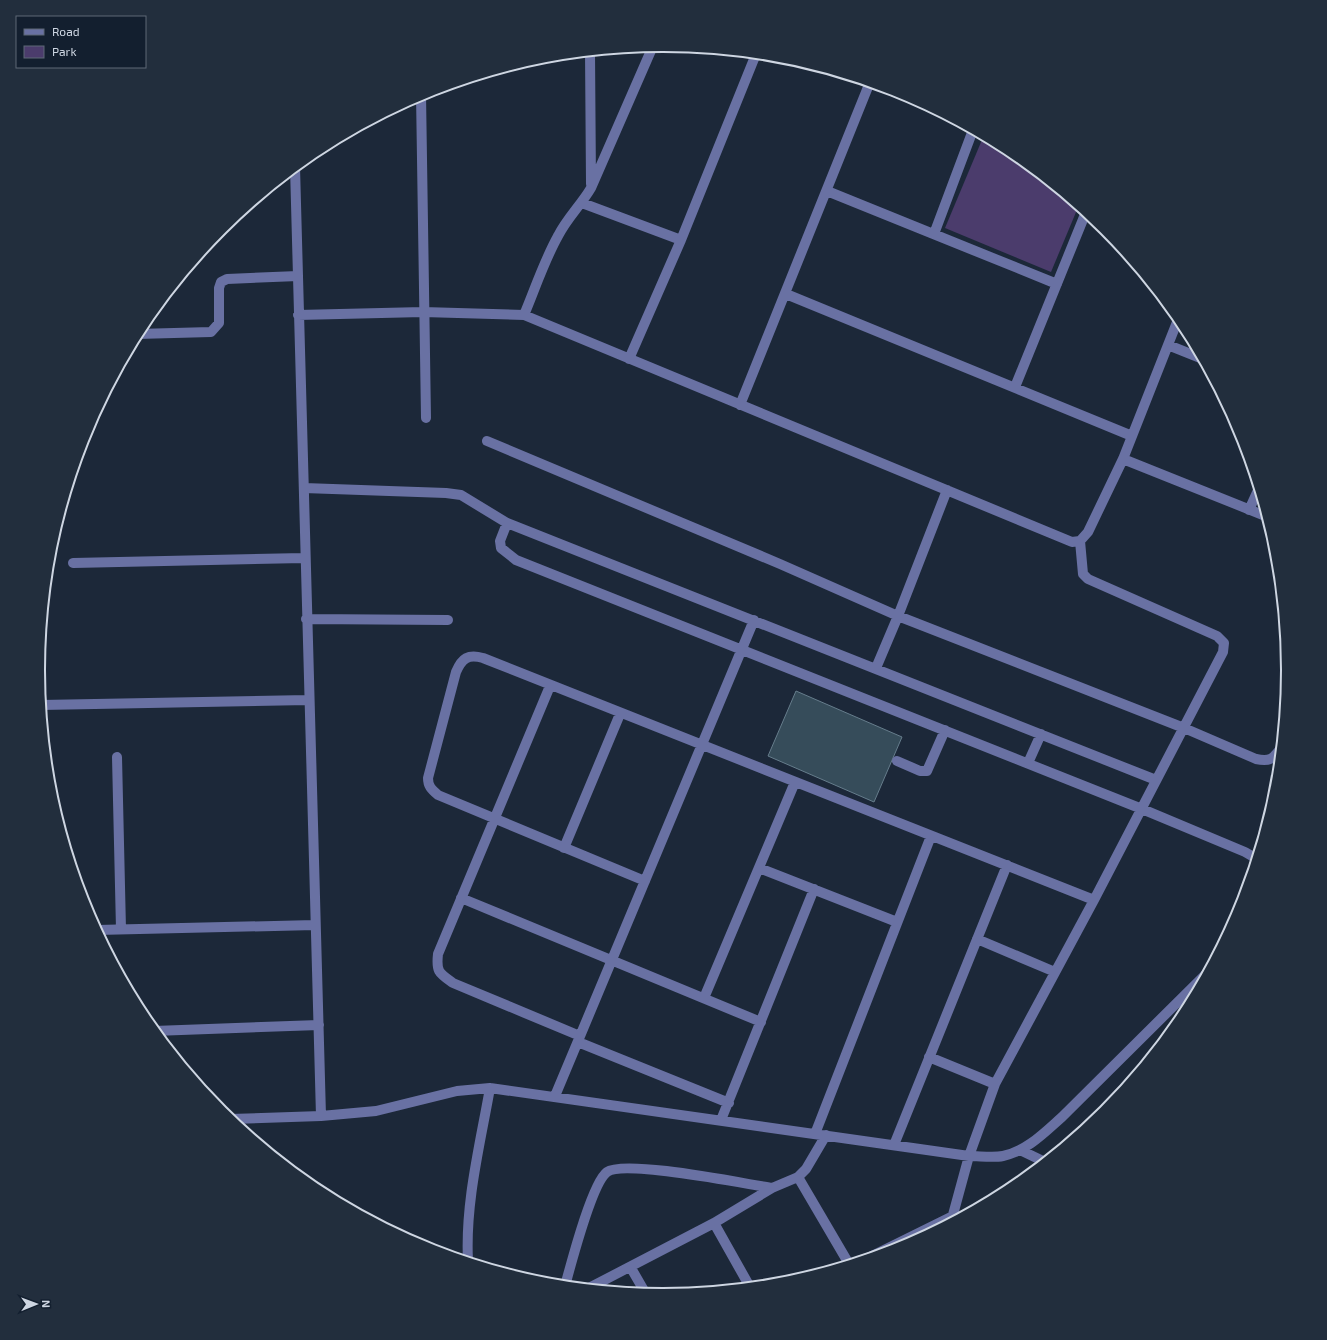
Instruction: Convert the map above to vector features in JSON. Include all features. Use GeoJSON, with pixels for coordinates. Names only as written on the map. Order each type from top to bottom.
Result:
{"type":"FeatureCollection","features":[{"type":"Feature","properties":{"kind":"street"},"geometry":{"type":"LineString","coordinates":[[524,315],[558,236],[569,217],[582,203],[591,188],[650,52]]}},
{"type":"Feature","properties":{"kind":"street"},"geometry":{"type":"LineString","coordinates":[[590,56],[591,188]]}},
{"type":"Feature","properties":{"kind":"street"},"geometry":{"type":"LineString","coordinates":[[629,359],[681,240],[754,59]]}},
{"type":"Feature","properties":{"kind":"street"},"geometry":{"type":"LineString","coordinates":[[740,405],[786,294],[868,86]]}},
{"type":"Feature","properties":{"kind":"street"},"geometry":{"type":"LineString","coordinates":[[421,102],[423,312],[426,418]]}},
{"type":"Feature","properties":{"kind":"street"},"geometry":{"type":"LineString","coordinates":[[934,234],[973,134]]}},
{"type":"Feature","properties":{"kind":"street"},"geometry":{"type":"LineString","coordinates":[[295,173],[304,488],[304,558],[321,1116]]}},
{"type":"Feature","properties":{"kind":"street"},"geometry":{"type":"LineString","coordinates":[[827,191],[1057,284]]}},
{"type":"Feature","properties":{"kind":"street"},"geometry":{"type":"LineString","coordinates":[[582,203],[681,240]]}},
{"type":"Feature","properties":{"kind":"street"},"geometry":{"type":"LineString","coordinates":[[1015,387],[1084,217]]}},
{"type":"Feature","properties":{"kind":"street"},"geometry":{"type":"LineString","coordinates":[[144,334],[211,332],[219,323],[219,288],[221,282],[227,279],[298,276]]}},
{"type":"Feature","properties":{"kind":"street"},"geometry":{"type":"LineString","coordinates":[[786,294],[1132,436]]}},
{"type":"Feature","properties":{"kind":"street"},"geometry":{"type":"LineString","coordinates":[[298,315],[423,312],[524,315],[1072,542],[1080,541],[1088,532],[1123,459],[1176,324]]}},
{"type":"Feature","properties":{"kind":"street"},"geometry":{"type":"LineString","coordinates":[[1168,345],[1196,356]]}},
{"type":"Feature","properties":{"kind":"street"},"geometry":{"type":"LineString","coordinates":[[487,441],[780,564],[898,616],[1184,728],[1256,759],[1266,761],[1274,757],[1277,754]]}},
{"type":"Feature","properties":{"kind":"street"},"geometry":{"type":"LineString","coordinates":[[1123,459],[1262,515]]}},
{"type":"Feature","properties":{"kind":"street"},"geometry":{"type":"LineString","coordinates":[[304,488],[446,493],[461,495],[508,523],[1156,780]]}},
{"type":"Feature","properties":{"kind":"street"},"geometry":{"type":"LineString","coordinates":[[876,668],[947,490]]}},
{"type":"Feature","properties":{"kind":"street"},"geometry":{"type":"LineString","coordinates":[[1249,510],[1256,494]]}},
{"type":"Feature","properties":{"kind":"street"},"geometry":{"type":"LineString","coordinates":[[508,523],[500,541],[501,548],[516,560],[1028,763],[1142,809],[1253,857]]}},
{"type":"Feature","properties":{"kind":"street"},"geometry":{"type":"LineString","coordinates":[[953,1217],[969,1156],[995,1084],[1094,900],[1223,652],[1224,643],[1221,639],[1088,579],[1083,574],[1080,541]]}},
{"type":"Feature","properties":{"kind":"street"},"geometry":{"type":"LineString","coordinates":[[73,563],[304,558]]}},
{"type":"Feature","properties":{"kind":"street"},"geometry":{"type":"LineString","coordinates":[[306,619],[448,620]]}},
{"type":"Feature","properties":{"kind":"street"},"geometry":{"type":"LineString","coordinates":[[555,1096],[754,620]]}},
{"type":"Feature","properties":{"kind":"street"},"geometry":{"type":"LineString","coordinates":[[645,881],[438,795],[428,785],[428,778],[460,663],[467,656],[474,656],[1094,900]]}},
{"type":"Feature","properties":{"kind":"street"},"geometry":{"type":"LineString","coordinates":[[550,686],[438,954],[437,966],[441,974],[453,983],[729,1103]]}},
{"type":"Feature","properties":{"kind":"street"},"geometry":{"type":"LineString","coordinates":[[46,705],[308,700]]}},
{"type":"Feature","properties":{"kind":"street"},"geometry":{"type":"LineString","coordinates":[[564,848],[620,714]]}},
{"type":"Feature","properties":{"kind":"street"},"geometry":{"type":"LineString","coordinates":[[898,761],[920,770],[927,771],[945,730]]}},
{"type":"Feature","properties":{"kind":"street"},"geometry":{"type":"LineString","coordinates":[[1028,763],[1042,734]]}},
{"type":"Feature","properties":{"kind":"street"},"geometry":{"type":"LineString","coordinates":[[117,756],[121,929]]}},
{"type":"Feature","properties":{"kind":"street"},"geometry":{"type":"LineString","coordinates":[[704,998],[795,782]]}},
{"type":"Feature","properties":{"kind":"street"},"geometry":{"type":"LineString","coordinates":[[597,1284],[631,1268],[714,1223],[772,1188],[798,1177],[806,1169],[820,1135],[897,922],[931,836]]}},
{"type":"Feature","properties":{"kind":"street"},"geometry":{"type":"LineString","coordinates":[[894,1145],[1007,865]]}},
{"type":"Feature","properties":{"kind":"street"},"geometry":{"type":"LineString","coordinates":[[759,868],[897,922]]}},
{"type":"Feature","properties":{"kind":"street"},"geometry":{"type":"LineString","coordinates":[[721,1120],[762,1022],[814,889]]}},
{"type":"Feature","properties":{"kind":"street"},"geometry":{"type":"LineString","coordinates":[[461,898],[762,1022]]}},
{"type":"Feature","properties":{"kind":"street"},"geometry":{"type":"LineString","coordinates":[[102,930],[315,925]]}},
{"type":"Feature","properties":{"kind":"street"},"geometry":{"type":"LineString","coordinates":[[977,939],[1055,972]]}},
{"type":"Feature","properties":{"kind":"street"},"geometry":{"type":"LineString","coordinates":[[239,1119],[321,1116],[376,1110],[457,1091],[490,1088],[555,1096],[969,1156],[1002,1156],[1020,1150],[1037,1138],[1062,1117],[1184,1004]]}},
{"type":"Feature","properties":{"kind":"street"},"geometry":{"type":"LineString","coordinates":[[161,1031],[319,1025]]}},
{"type":"Feature","properties":{"kind":"street"},"geometry":{"type":"LineString","coordinates":[[929,1057],[995,1084]]}},
{"type":"Feature","properties":{"kind":"street"},"geometry":{"type":"LineString","coordinates":[[468,1257],[467,1235],[469,1206],[490,1088]]}},
{"type":"Feature","properties":{"kind":"street"},"geometry":{"type":"LineString","coordinates":[[1020,1150],[1041,1160]]}},
{"type":"Feature","properties":{"kind":"street"},"geometry":{"type":"LineString","coordinates":[[567,1281],[581,1229],[600,1180],[605,1173],[612,1168],[650,1169],[772,1188]]}},
{"type":"Feature","properties":{"kind":"street"},"geometry":{"type":"LineString","coordinates":[[798,1177],[847,1260]]}},
{"type":"Feature","properties":{"kind":"street"},"geometry":{"type":"LineString","coordinates":[[714,1223],[747,1282]]}},
{"type":"Feature","properties":{"kind":"street"},"geometry":{"type":"LineString","coordinates":[[631,1268],[642,1287]]}},
{"type":"Feature","properties":{"kind":"green space"},"geometry":{"type":"Polygon","coordinates":[[[982,140],[1040,179],[1077,210],[1051,272],[945,228],[982,140]]]}},
{"type":"Feature","properties":{"kind":"building"},"geometry":{"type":"Polygon","coordinates":[[[796,691],[902,737],[874,802],[768,756],[796,691]]]}}]}
